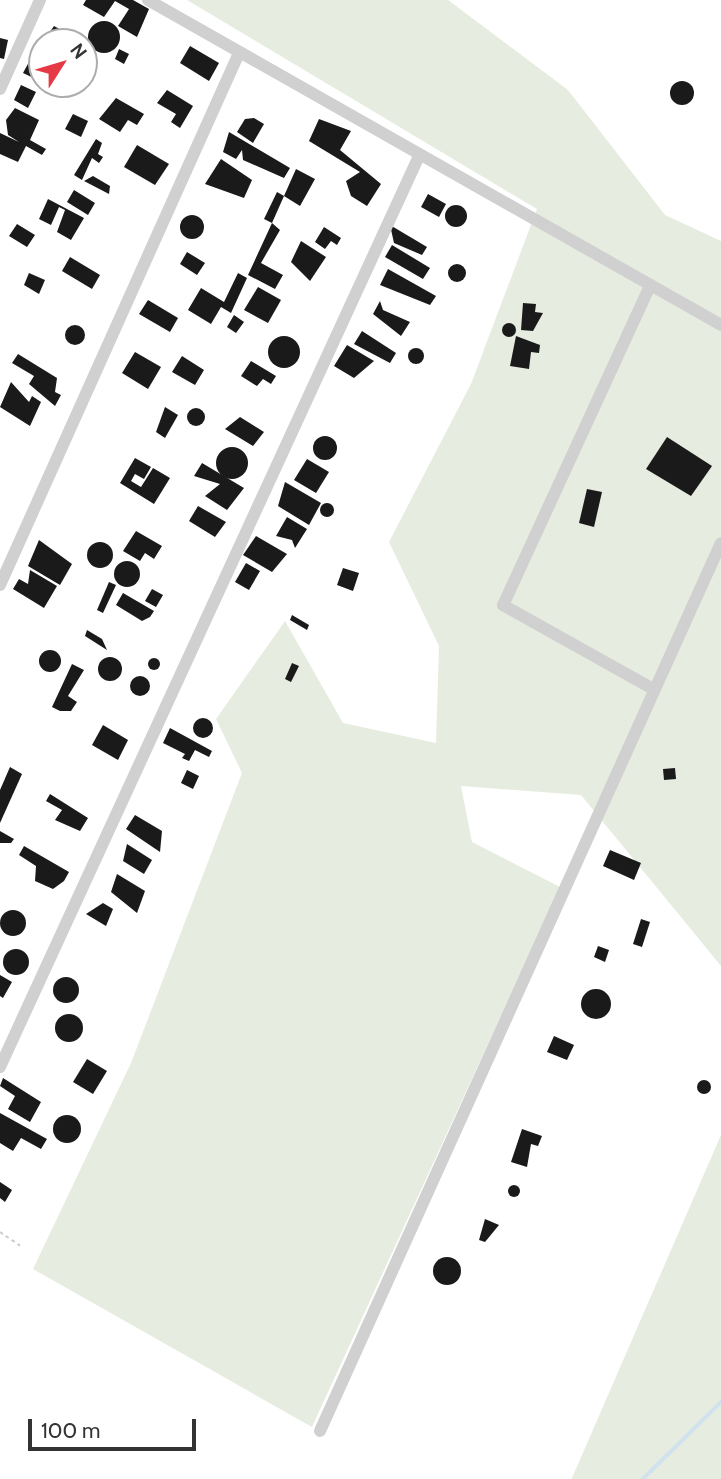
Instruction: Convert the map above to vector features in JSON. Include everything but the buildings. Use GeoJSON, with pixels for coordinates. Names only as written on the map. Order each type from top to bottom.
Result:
{"type":"FeatureCollection","features":[{"type":"Feature","properties":{"kind":"street"},"geometry":{"type":"LineString","coordinates":[[0,89],[40,0]]}},
{"type":"Feature","properties":{"kind":"street"},"geometry":{"type":"LineString","coordinates":[[148,0],[649,288],[721,325]]}},
{"type":"Feature","properties":{"kind":"street"},"geometry":{"type":"LineString","coordinates":[[0,584],[239,53]]}},
{"type":"Feature","properties":{"kind":"street"},"geometry":{"type":"LineString","coordinates":[[0,1067],[419,156]]}},
{"type":"Feature","properties":{"kind":"street"},"geometry":{"type":"LineString","coordinates":[[649,288],[503,605],[653,689]]}},
{"type":"Feature","properties":{"kind":"street"},"geometry":{"type":"LineString","coordinates":[[320,1431],[721,543]]}},
{"type":"Feature","properties":{"kind":"path"},"geometry":{"type":"LineString","coordinates":[[0,1232],[22,1247]]}},
{"type":"Feature","properties":{"kind":"shaded area"},"geometry":{"type":"Polygon","coordinates":[[[187,0],[448,0],[568,90],[665,215],[721,241],[721,966],[581,795],[461,786],[472,842],[560,887],[312,1427],[33,1269],[131,1063],[242,773],[216,719],[285,621],[343,723],[436,743],[439,646],[389,542],[471,384],[537,209],[187,0]]]}},
{"type":"Feature","properties":{"kind":"shaded area"},"geometry":{"type":"Polygon","coordinates":[[[721,1135],[721,1479],[572,1479],[572,1478],[721,1135]]]}},
{"type":"Feature","properties":{"kind":"waterway"},"geometry":{"type":"LineString","coordinates":[[643,1479],[721,1402]]}}]}
